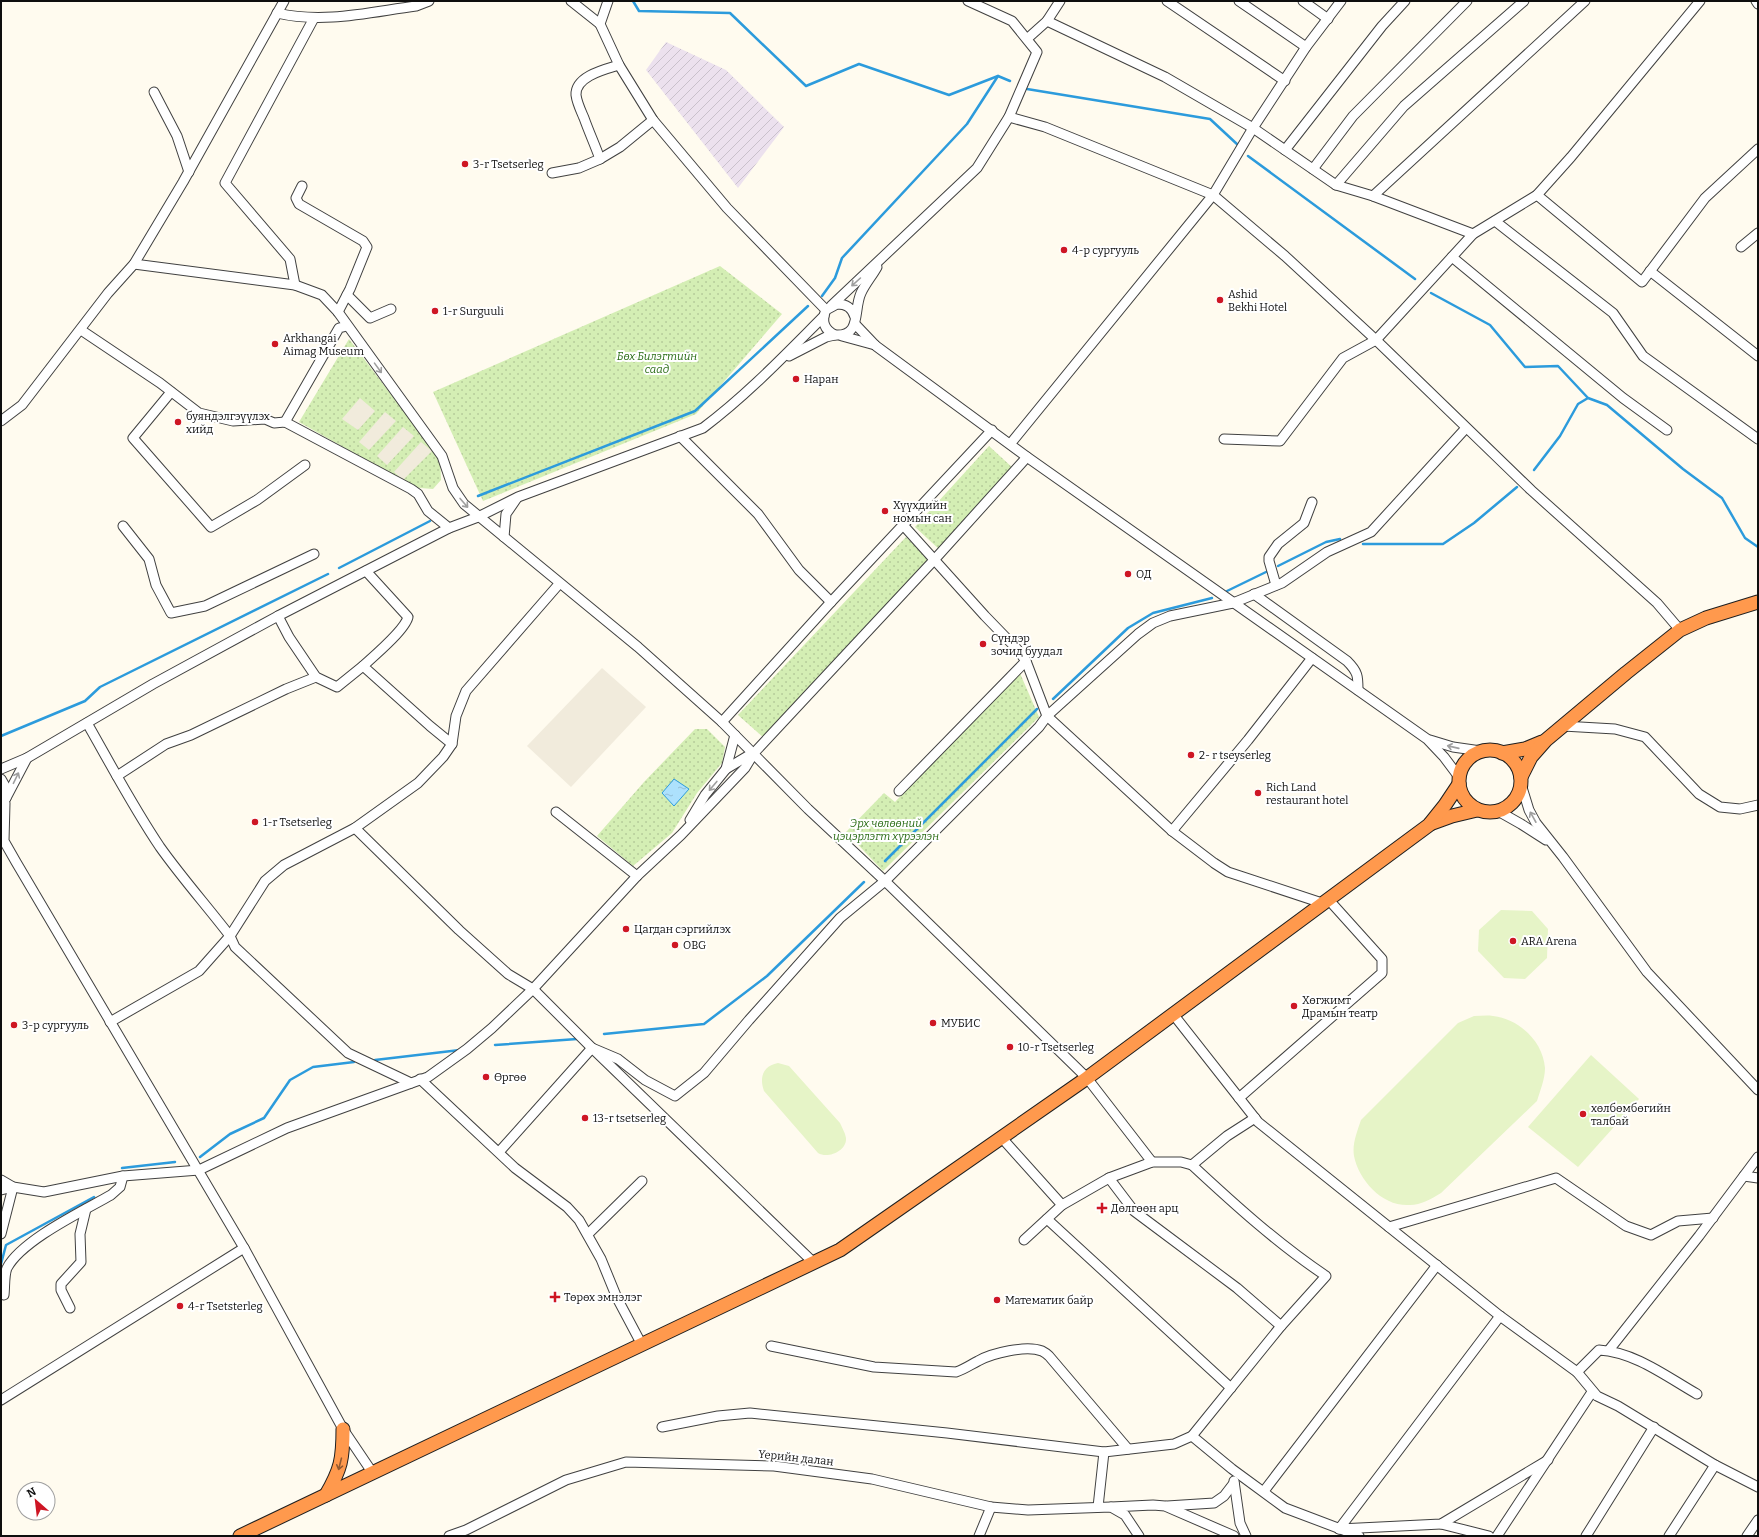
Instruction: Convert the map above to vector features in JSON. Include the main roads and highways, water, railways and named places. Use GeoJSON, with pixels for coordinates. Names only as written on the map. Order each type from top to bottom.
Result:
{"type":"FeatureCollection","features":[{"type":"Feature","properties":{"kind":"highway"},"geometry":{"type":"LineString","coordinates":[[1428,825],[1452,816],[1477,810],[1488,812],[1506,808],[1514,801],[1518,793],[1521,780],[1531,757],[1546,740],[1626,673],[1680,630],[1706,618],[1758,602]]}},
{"type":"Feature","properties":{"kind":"highway"},"geometry":{"type":"LineString","coordinates":[[1502,753],[1524,748],[1546,740]]}},
{"type":"Feature","properties":{"kind":"highway"},"geometry":{"type":"LineString","coordinates":[[240,1536],[372,1472],[814,1264],[840,1250],[1087,1078],[1428,825],[1445,805],[1459,780],[1466,761],[1481,751],[1492,750],[1502,753],[1514,762],[1521,780]]}},
{"type":"Feature","properties":{"kind":"highway"},"geometry":{"type":"LineString","coordinates":[[1459,780],[1465,799],[1477,810]]}},
{"type":"Feature","properties":{"kind":"highway"},"geometry":{"type":"LineString","coordinates":[[325,1496],[340,1468],[343,1455],[343,1429]]}},
{"type":"Feature","properties":{"kind":"water"},"geometry":{"type":"Polygon","coordinates":[[[674,779],[689,789],[674,806],[662,793],[674,779]]]}},
{"type":"Feature","properties":{"kind":"waterway"},"geometry":{"type":"LineString","coordinates":[[633,1],[639,11],[730,13],[806,86],[859,64],[949,95],[998,76]]}},
{"type":"Feature","properties":{"kind":"waterway"},"geometry":{"type":"LineString","coordinates":[[822,296],[835,278],[842,258],[967,124],[998,76],[1010,81]]}},
{"type":"Feature","properties":{"kind":"waterway"},"geometry":{"type":"LineString","coordinates":[[1027,89],[1210,119],[1238,145]]}},
{"type":"Feature","properties":{"kind":"waterway"},"geometry":{"type":"LineString","coordinates":[[1248,156],[1415,279]]}},
{"type":"Feature","properties":{"kind":"waterway"},"geometry":{"type":"LineString","coordinates":[[1431,293],[1490,325],[1525,367],[1558,366],[1588,398],[1607,405],[1683,469],[1722,498],[1745,538],[1758,547]]}},
{"type":"Feature","properties":{"kind":"waterway"},"geometry":{"type":"LineString","coordinates":[[478,496],[695,411],[808,306]]}},
{"type":"Feature","properties":{"kind":"waterway"},"geometry":{"type":"LineString","coordinates":[[1534,470],[1560,436],[1578,404],[1588,398]]}},
{"type":"Feature","properties":{"kind":"waterway"},"geometry":{"type":"LineString","coordinates":[[1363,544],[1443,544],[1474,523],[1517,487]]}},
{"type":"Feature","properties":{"kind":"waterway"},"geometry":{"type":"LineString","coordinates":[[339,568],[430,521]]}},
{"type":"Feature","properties":{"kind":"waterway"},"geometry":{"type":"LineString","coordinates":[[1278,566],[1326,542],[1340,539]]}},
{"type":"Feature","properties":{"kind":"waterway"},"geometry":{"type":"LineString","coordinates":[[1227,591],[1266,572]]}},
{"type":"Feature","properties":{"kind":"waterway"},"geometry":{"type":"LineString","coordinates":[[1,736],[85,701],[100,687],[328,574]]}},
{"type":"Feature","properties":{"kind":"waterway"},"geometry":{"type":"LineString","coordinates":[[1053,699],[1128,628],[1153,613],[1212,598]]}},
{"type":"Feature","properties":{"kind":"waterway"},"geometry":{"type":"LineString","coordinates":[[885,861],[1037,709]]}},
{"type":"Feature","properties":{"kind":"waterway"},"geometry":{"type":"LineString","coordinates":[[604,1034],[704,1024],[767,976],[864,882]]}},
{"type":"Feature","properties":{"kind":"waterway"},"geometry":{"type":"LineString","coordinates":[[495,1045],[577,1039]]}},
{"type":"Feature","properties":{"kind":"waterway"},"geometry":{"type":"LineString","coordinates":[[375,1060],[460,1050]]}},
{"type":"Feature","properties":{"kind":"waterway"},"geometry":{"type":"LineString","coordinates":[[200,1157],[230,1134],[264,1118],[290,1080],[313,1067],[354,1062]]}},
{"type":"Feature","properties":{"kind":"waterway"},"geometry":{"type":"LineString","coordinates":[[122,1168],[175,1162]]}},
{"type":"Feature","properties":{"kind":"waterway"},"geometry":{"type":"LineString","coordinates":[[1,1264],[6,1245],[94,1197]]}},
{"type":"Feature","properties":{"kind":"place","name":"3-r Tsetserleg"},"geometry":{"type":"Point","coordinates":[465,164]}},
{"type":"Feature","properties":{"kind":"place","name":"4-р сургууль"},"geometry":{"type":"Point","coordinates":[1064,250]}},
{"type":"Feature","properties":{"kind":"place","name":"Ashid Bekhi Hotel"},"geometry":{"type":"Point","coordinates":[1220,300]}},
{"type":"Feature","properties":{"kind":"place","name":"1-r Surguuli"},"geometry":{"type":"Point","coordinates":[435,311]}},
{"type":"Feature","properties":{"kind":"place","name":"Arkhangai Aimag Museum"},"geometry":{"type":"Point","coordinates":[275,344]}},
{"type":"Feature","properties":{"kind":"place","name":"Наран"},"geometry":{"type":"Point","coordinates":[796,379]}},
{"type":"Feature","properties":{"kind":"place","name":"буяндэлгэүүлэх хийд"},"geometry":{"type":"Point","coordinates":[178,422]}},
{"type":"Feature","properties":{"kind":"place","name":"Хүүхдийн номын сан"},"geometry":{"type":"Point","coordinates":[885,511]}},
{"type":"Feature","properties":{"kind":"place","name":"ОД"},"geometry":{"type":"Point","coordinates":[1128,574]}},
{"type":"Feature","properties":{"kind":"place","name":"Сүндэр зочид буудал"},"geometry":{"type":"Point","coordinates":[983,644]}},
{"type":"Feature","properties":{"kind":"place","name":"2- r tseyserleg"},"geometry":{"type":"Point","coordinates":[1191,755]}},
{"type":"Feature","properties":{"kind":"place","name":"Rich Land restaurant hotel"},"geometry":{"type":"Point","coordinates":[1258,793]}},
{"type":"Feature","properties":{"kind":"place","name":"1-r Tsetserleg"},"geometry":{"type":"Point","coordinates":[255,822]}},
{"type":"Feature","properties":{"kind":"place","name":"Цагдан сэргийлэх"},"geometry":{"type":"Point","coordinates":[626,929]}},
{"type":"Feature","properties":{"kind":"place","name":"ARA Arena"},"geometry":{"type":"Point","coordinates":[1513,941]}},
{"type":"Feature","properties":{"kind":"place","name":"OBG"},"geometry":{"type":"Point","coordinates":[675,945]}},
{"type":"Feature","properties":{"kind":"place","name":"Хөгжимт Драмын театр"},"geometry":{"type":"Point","coordinates":[1294,1006]}},
{"type":"Feature","properties":{"kind":"place","name":"МУБИС"},"geometry":{"type":"Point","coordinates":[933,1023]}},
{"type":"Feature","properties":{"kind":"place","name":"3-р сургууль"},"geometry":{"type":"Point","coordinates":[14,1025]}},
{"type":"Feature","properties":{"kind":"place","name":"10-r Tsetserleg"},"geometry":{"type":"Point","coordinates":[1010,1047]}},
{"type":"Feature","properties":{"kind":"place","name":"Өргөө"},"geometry":{"type":"Point","coordinates":[486,1077]}},
{"type":"Feature","properties":{"kind":"place","name":"хөлбөмбөгийн талбай"},"geometry":{"type":"Point","coordinates":[1583,1114]}},
{"type":"Feature","properties":{"kind":"place","name":"13-r tsetserleg"},"geometry":{"type":"Point","coordinates":[585,1118]}},
{"type":"Feature","properties":{"kind":"place","name":"Дөлгөөн арц"},"geometry":{"type":"Point","coordinates":[1102,1208]}},
{"type":"Feature","properties":{"kind":"place","name":"Төрөх эмнэлэг"},"geometry":{"type":"Point","coordinates":[555,1297]}},
{"type":"Feature","properties":{"kind":"place","name":"Математик байр"},"geometry":{"type":"Point","coordinates":[997,1300]}},
{"type":"Feature","properties":{"kind":"place","name":"4-r Tsetsterleg"},"geometry":{"type":"Point","coordinates":[180,1306]}},
{"type":"Feature","properties":{"kind":"park label","name":"Бөх Билэгтийн саад"},"geometry":{"type":"Point","coordinates":[657,362]}},
{"type":"Feature","properties":{"kind":"park label","name":"Эрх чөлөөний цэцэрлэгт хүрээлэн"},"geometry":{"type":"Point","coordinates":[886,829]}}]}
